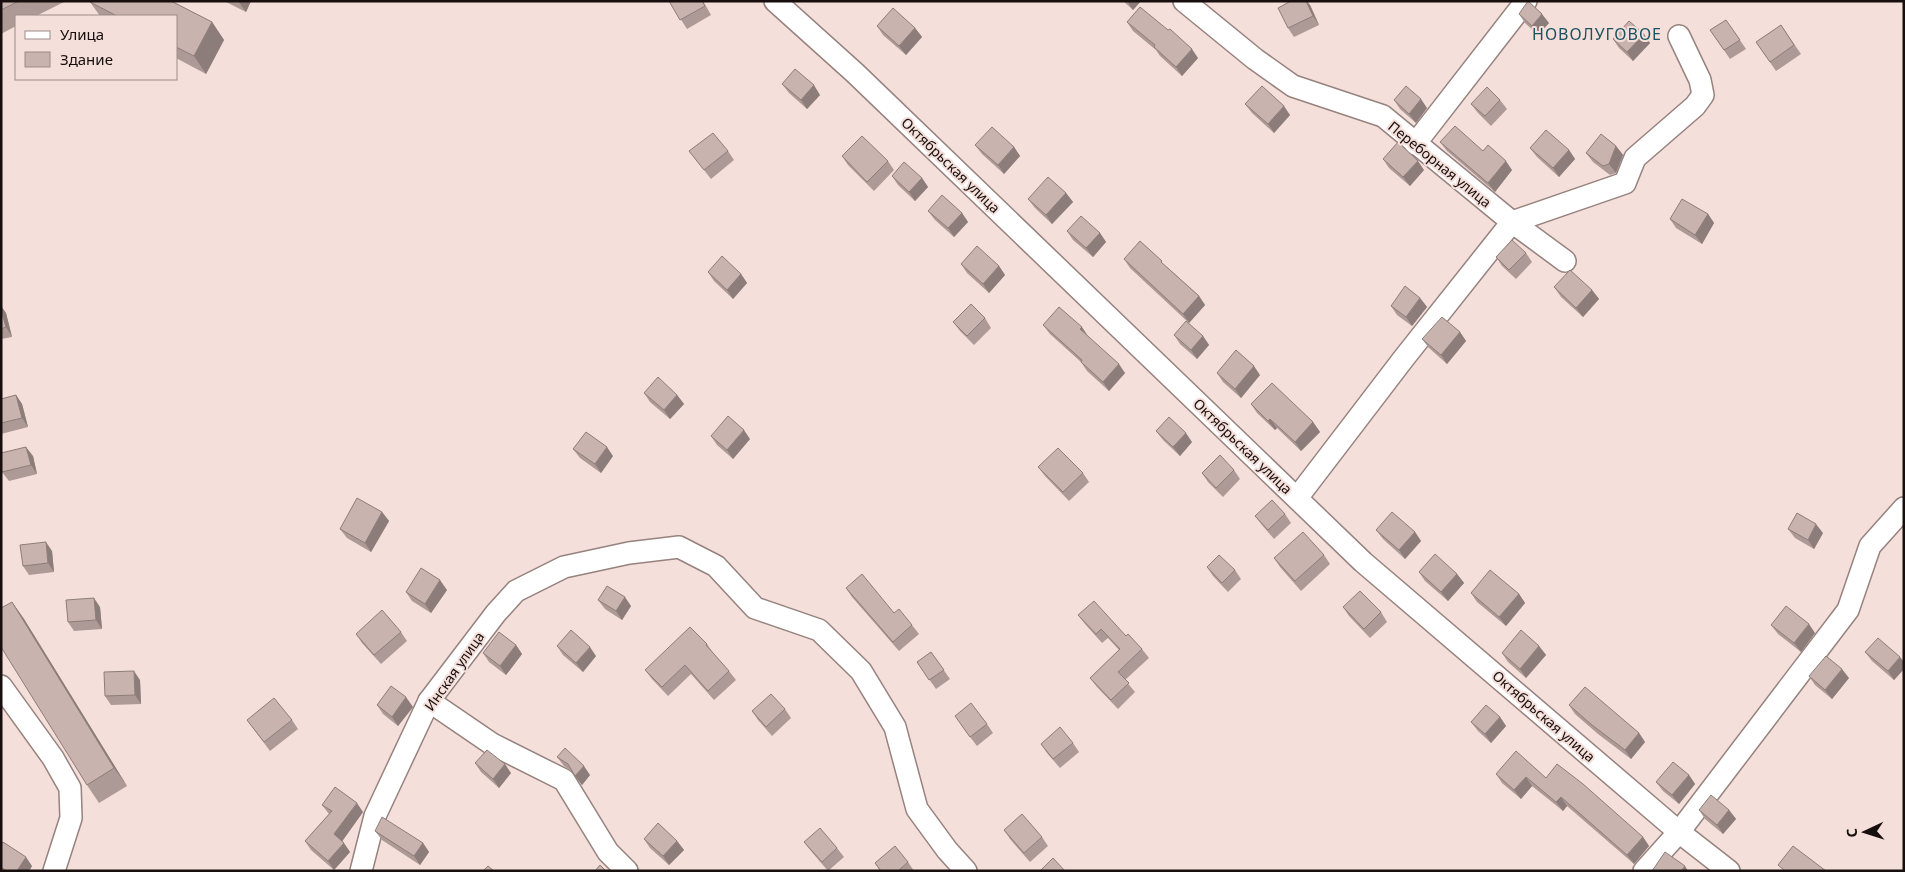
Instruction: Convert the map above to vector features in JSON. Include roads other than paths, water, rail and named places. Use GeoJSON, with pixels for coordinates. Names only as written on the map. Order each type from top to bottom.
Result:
{"type":"FeatureCollection","features":[{"type":"Feature","properties":{"kind":"street","name":"Октябрьская улица"},"geometry":{"type":"LineString","coordinates":[[775,1],[855,73],[1363,562],[1679,832],[1729,871]]}},
{"type":"Feature","properties":{"kind":"street","name":"Переборная улица"},"geometry":{"type":"LineString","coordinates":[[1184,1],[1255,59],[1293,86],[1383,116],[1512,222],[1565,261]]}},
{"type":"Feature","properties":{"kind":"street"},"geometry":{"type":"LineString","coordinates":[[1415,144],[1526,1]]}},
{"type":"Feature","properties":{"kind":"street"},"geometry":{"type":"LineString","coordinates":[[1296,498],[1512,222],[1625,184],[1635,158],[1695,106],[1703,95],[1700,80],[1679,36]]}},
{"type":"Feature","properties":{"kind":"street"},"geometry":{"type":"LineString","coordinates":[[1644,871],[1679,832],[1848,610],[1870,546],[1904,508]]}},
{"type":"Feature","properties":{"kind":"street","name":"Инская улица"},"geometry":{"type":"LineString","coordinates":[[361,871],[375,816],[429,702],[496,613],[516,592],[564,567],[629,554],[678,547],[716,566],[756,608],[819,630],[861,671],[896,727],[916,809],[947,850],[966,871]]}},
{"type":"Feature","properties":{"kind":"street"},"geometry":{"type":"LineString","coordinates":[[1,686],[53,758],[70,788],[70,818],[54,871]]}},
{"type":"Feature","properties":{"kind":"street"},"geometry":{"type":"LineString","coordinates":[[429,702],[492,744],[564,780],[608,852],[627,871]]}},
{"type":"Feature","properties":{"kind":"district","name":"НОВОЛУГОВОЕ"},"geometry":{"type":"Point","coordinates":[1597,34]}}]}
